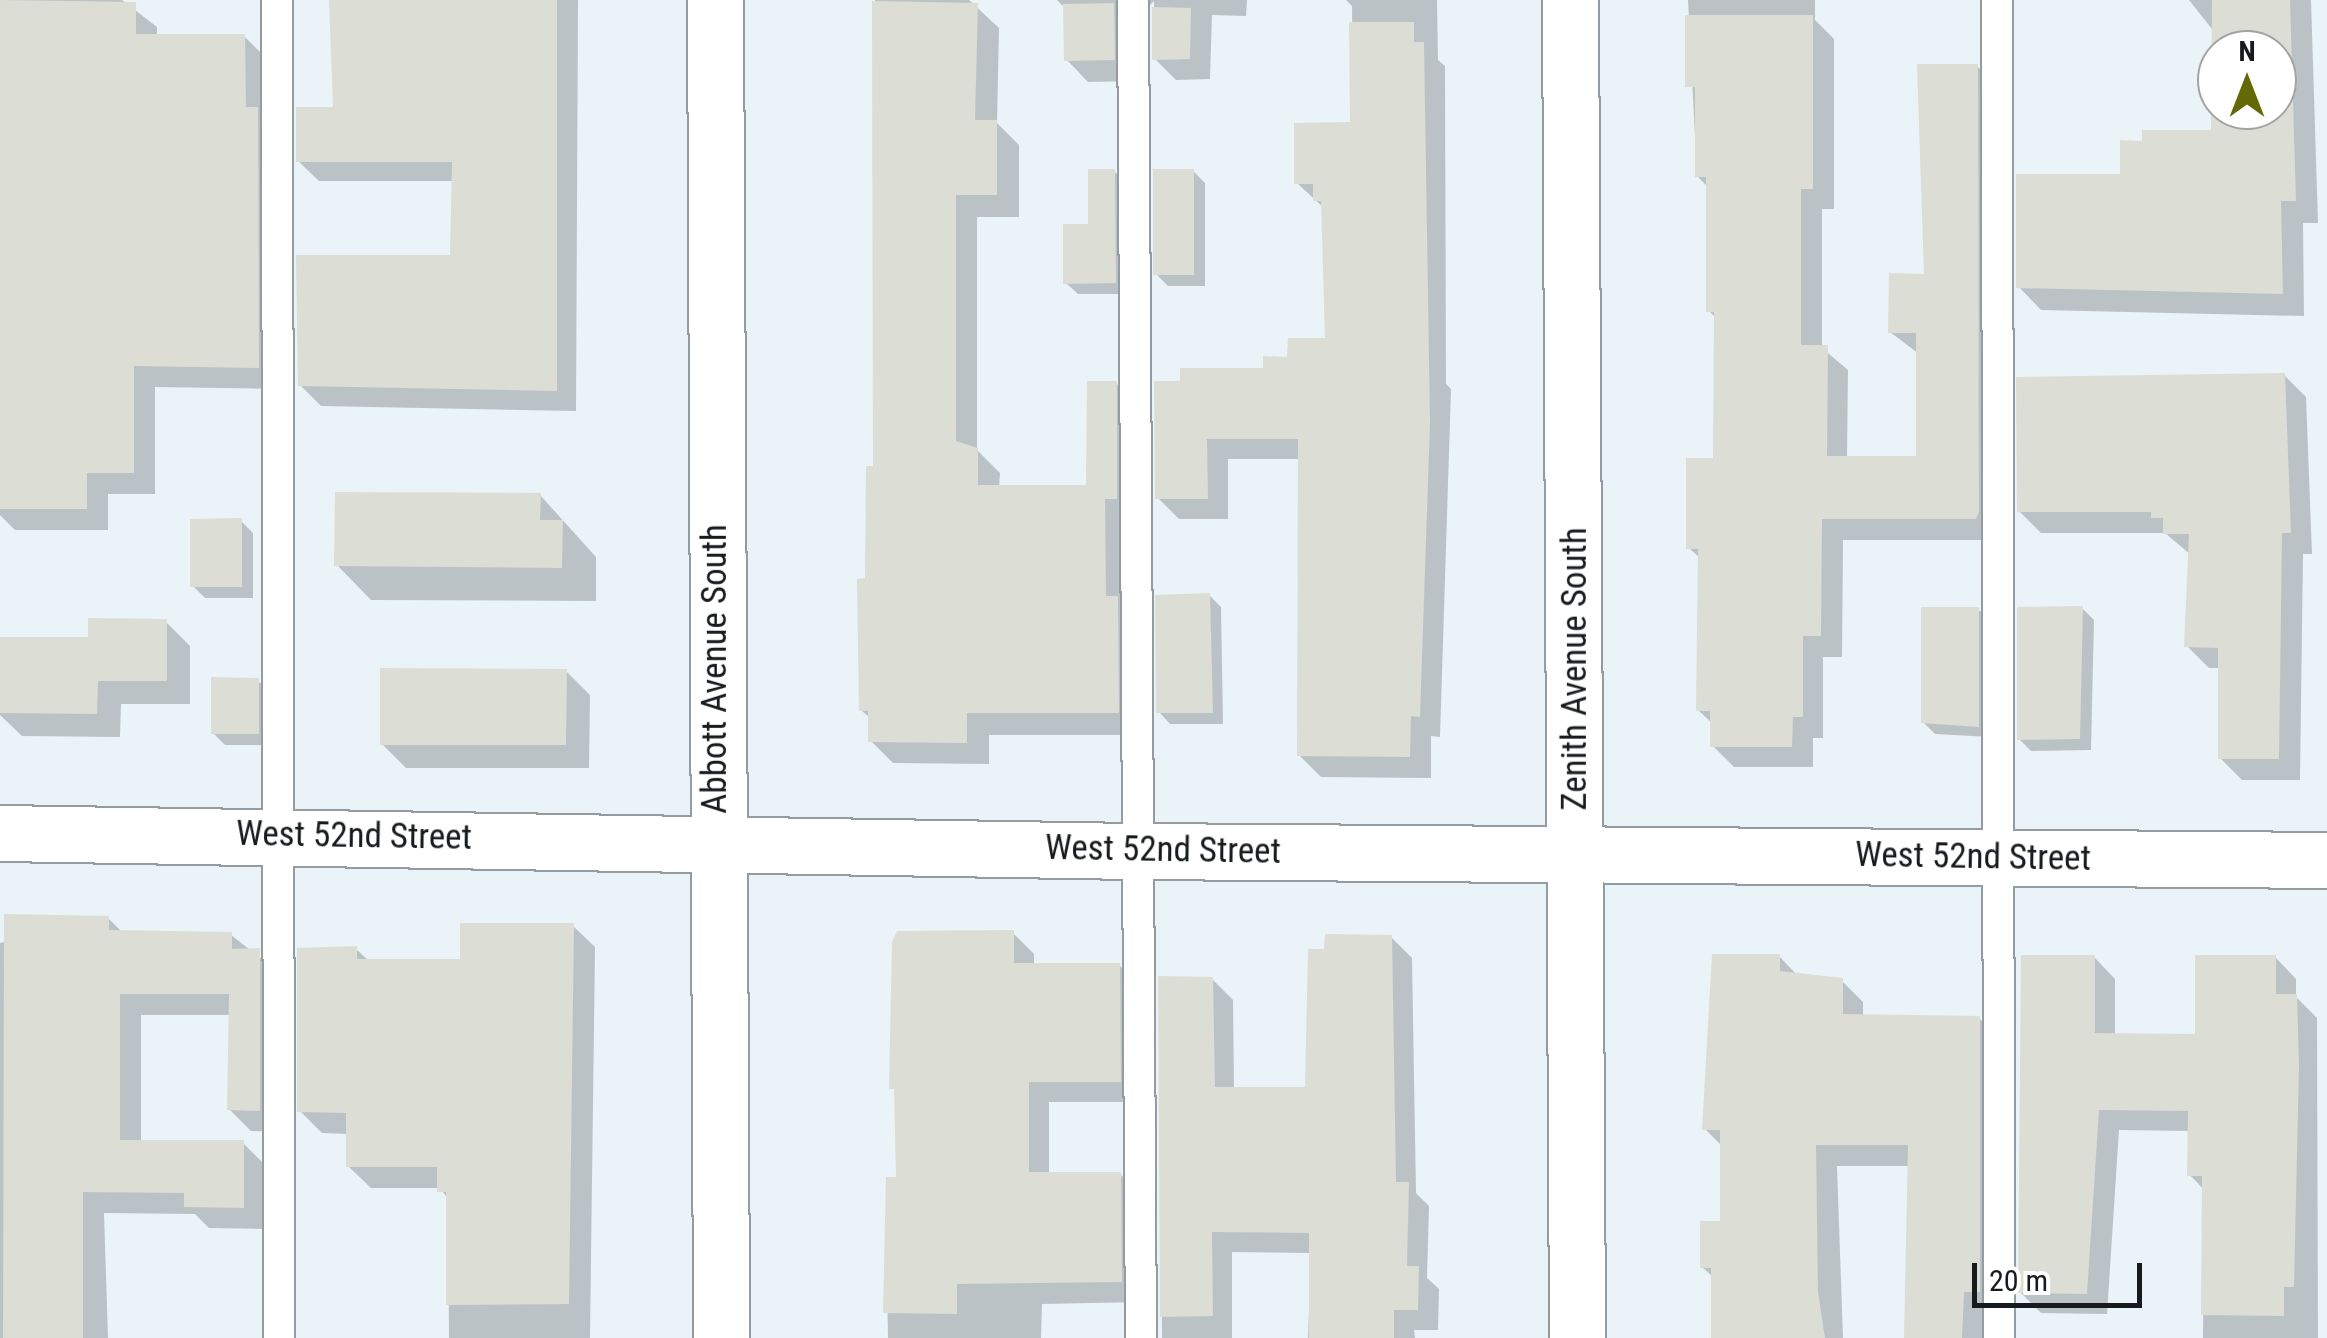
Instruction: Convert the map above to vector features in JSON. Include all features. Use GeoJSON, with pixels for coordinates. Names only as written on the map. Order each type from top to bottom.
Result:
{"type":"FeatureCollection","features":[{"type":"Feature","properties":{"kind":"street","name":"Abbott Avenue South"},"geometry":{"type":"LineString","coordinates":[[715,0],[720,1338]]}},
{"type":"Feature","properties":{"kind":"street","name":"Zenith Avenue South"},"geometry":{"type":"LineString","coordinates":[[1570,0],[1577,1338]]}},
{"type":"Feature","properties":{"kind":"street","name":"West 52nd Street"},"geometry":{"type":"LineString","coordinates":[[0,833],[276,834],[1137,851],[1576,851],[2327,860]]}},
{"type":"Feature","properties":{"kind":"lane"},"geometry":{"type":"LineString","coordinates":[[277,0],[279,1338]]}},
{"type":"Feature","properties":{"kind":"lane"},"geometry":{"type":"LineString","coordinates":[[1134,0],[1141,1338]]}},
{"type":"Feature","properties":{"kind":"lane"},"geometry":{"type":"LineString","coordinates":[[1997,0],[2001,858],[1998,1338]]}},
{"type":"Feature","properties":{"kind":"building"},"geometry":{"type":"Polygon","coordinates":[[[0,0],[136,2],[136,34],[245,34],[246,107],[258,107],[259,368],[134,366],[134,473],[87,473],[87,509],[0,509],[0,0]]]}},
{"type":"Feature","properties":{"kind":"building"},"geometry":{"type":"Polygon","coordinates":[[[329,0],[557,0],[557,391],[298,386],[296,255],[450,255],[452,162],[296,162],[296,107],[333,107],[329,0]]]}},
{"type":"Feature","properties":{"kind":"building"},"geometry":{"type":"Polygon","coordinates":[[[2212,0],[2290,0],[2291,30],[2212,30],[2212,0]]]}},
{"type":"Feature","properties":{"kind":"building"},"geometry":{"type":"Polygon","coordinates":[[[872,1],[978,3],[975,120],[997,120],[997,195],[956,195],[956,441],[978,448],[978,485],[1086,485],[1087,381],[1117,381],[1117,499],[1105,499],[1106,596],[1118,596],[1119,713],[967,713],[967,743],[868,742],[868,711],[859,711],[857,579],[865,578],[866,466],[873,466],[872,1]]]}},
{"type":"Feature","properties":{"kind":"building"},"geometry":{"type":"Polygon","coordinates":[[[1114,3],[1115,60],[1064,61],[1063,4],[1114,3]]]}},
{"type":"Feature","properties":{"kind":"building"},"geometry":{"type":"Polygon","coordinates":[[[1152,7],[1191,8],[1190,59],[1152,60],[1152,7]]]}},
{"type":"Feature","properties":{"kind":"building"},"geometry":{"type":"Polygon","coordinates":[[[1685,15],[1813,15],[1813,189],[1801,189],[1801,345],[1828,345],[1827,456],[1916,456],[1916,333],[1888,333],[1889,273],[1924,274],[1917,64],[1978,64],[1979,512],[1976,519],[1822,519],[1821,636],[1803,636],[1803,717],[1793,717],[1792,747],[1710,747],[1710,711],[1696,711],[1698,549],[1686,549],[1686,458],[1713,458],[1714,312],[1706,312],[1706,177],[1695,177],[1695,87],[1685,87],[1685,15]]]}},
{"type":"Feature","properties":{"kind":"building"},"geometry":{"type":"Polygon","coordinates":[[[1349,22],[1414,22],[1414,42],[1424,42],[1430,423],[1420,717],[1411,716],[1410,757],[1297,756],[1298,439],[1207,439],[1208,499],[1155,499],[1154,381],[1180,381],[1180,368],[1263,368],[1263,356],[1287,357],[1288,338],[1325,338],[1321,201],[1313,201],[1313,184],[1294,184],[1294,123],[1350,122],[1349,22]]]}},
{"type":"Feature","properties":{"kind":"building"},"geometry":{"type":"Polygon","coordinates":[[[2142,130],[2294,130],[2296,201],[2281,201],[2283,294],[2016,288],[2016,174],[2120,174],[2120,140],[2142,141],[2142,130]]]}},
{"type":"Feature","properties":{"kind":"building"},"geometry":{"type":"Polygon","coordinates":[[[1088,169],[1115,169],[1116,283],[1063,284],[1063,224],[1088,224],[1088,169]]]}},
{"type":"Feature","properties":{"kind":"building"},"geometry":{"type":"Polygon","coordinates":[[[1153,169],[1194,169],[1194,275],[1153,275],[1153,169]]]}},
{"type":"Feature","properties":{"kind":"building"},"geometry":{"type":"Polygon","coordinates":[[[2285,373],[2291,533],[2282,533],[2279,759],[2218,759],[2218,648],[2184,647],[2189,534],[2163,534],[2163,518],[2151,518],[2151,512],[2017,512],[2016,377],[2285,373]]]}},
{"type":"Feature","properties":{"kind":"building"},"geometry":{"type":"Polygon","coordinates":[[[335,492],[541,493],[540,520],[563,520],[562,568],[334,566],[335,492]]]}},
{"type":"Feature","properties":{"kind":"building"},"geometry":{"type":"Polygon","coordinates":[[[242,518],[242,587],[190,587],[190,519],[242,518]]]}},
{"type":"Feature","properties":{"kind":"building"},"geometry":{"type":"Polygon","coordinates":[[[1210,593],[1213,713],[1156,713],[1155,595],[1210,593]]]}},
{"type":"Feature","properties":{"kind":"building"},"geometry":{"type":"Polygon","coordinates":[[[2083,606],[2080,739],[2017,740],[2017,607],[2083,606]]]}},
{"type":"Feature","properties":{"kind":"building"},"geometry":{"type":"Polygon","coordinates":[[[1921,607],[1979,607],[1979,727],[1921,723],[1921,607]]]}},
{"type":"Feature","properties":{"kind":"building"},"geometry":{"type":"Polygon","coordinates":[[[88,618],[167,619],[167,681],[98,681],[97,714],[0,713],[0,637],[88,637],[88,618]]]}},
{"type":"Feature","properties":{"kind":"building"},"geometry":{"type":"Polygon","coordinates":[[[380,668],[567,669],[566,745],[380,745],[380,668]]]}},
{"type":"Feature","properties":{"kind":"building"},"geometry":{"type":"Polygon","coordinates":[[[211,677],[259,678],[259,734],[211,734],[211,677]]]}},
{"type":"Feature","properties":{"kind":"building"},"geometry":{"type":"Polygon","coordinates":[[[4,914],[109,916],[109,930],[232,932],[232,949],[260,948],[260,1111],[227,1110],[229,994],[120,994],[120,1140],[244,1140],[244,1208],[184,1207],[184,1193],[83,1192],[83,1338],[3,1338],[4,914]]]}},
{"type":"Feature","properties":{"kind":"building"},"geometry":{"type":"Polygon","coordinates":[[[460,923],[574,923],[569,1304],[446,1305],[446,1192],[437,1192],[437,1167],[346,1167],[346,1113],[297,1112],[297,948],[357,946],[357,959],[460,959],[460,923]]]}},
{"type":"Feature","properties":{"kind":"building"},"geometry":{"type":"Polygon","coordinates":[[[1014,930],[1014,963],[1120,963],[1121,1082],[1029,1082],[1029,1172],[1121,1172],[1122,1282],[957,1284],[957,1314],[883,1313],[886,1177],[896,1177],[894,1089],[889,1089],[892,942],[897,931],[1014,930]]]}},
{"type":"Feature","properties":{"kind":"building"},"geometry":{"type":"Polygon","coordinates":[[[1325,934],[1392,935],[1396,1182],[1409,1182],[1407,1266],[1419,1266],[1418,1310],[1394,1310],[1394,1338],[1309,1338],[1309,1233],[1212,1232],[1213,1316],[1160,1317],[1158,976],[1213,977],[1215,1087],[1305,1087],[1308,949],[1324,949],[1325,934]]]}},
{"type":"Feature","properties":{"kind":"building"},"geometry":{"type":"Polygon","coordinates":[[[1712,954],[1780,954],[1780,971],[1843,978],[1843,1014],[1980,1016],[1980,1292],[1964,1292],[1962,1338],[1904,1338],[1908,1145],[1816,1145],[1818,1292],[1825,1338],[1711,1338],[1711,1268],[1700,1268],[1700,1221],[1720,1221],[1720,1130],[1702,1130],[1712,954]]]}},
{"type":"Feature","properties":{"kind":"building"},"geometry":{"type":"Polygon","coordinates":[[[2021,955],[2095,955],[2095,1033],[2195,1034],[2195,955],[2276,955],[2276,994],[2297,994],[2299,1066],[2294,1287],[2284,1287],[2284,1316],[2201,1315],[2202,1176],[2187,1176],[2188,1111],[2099,1110],[2087,1294],[2018,1293],[2021,955]]]}}]}
